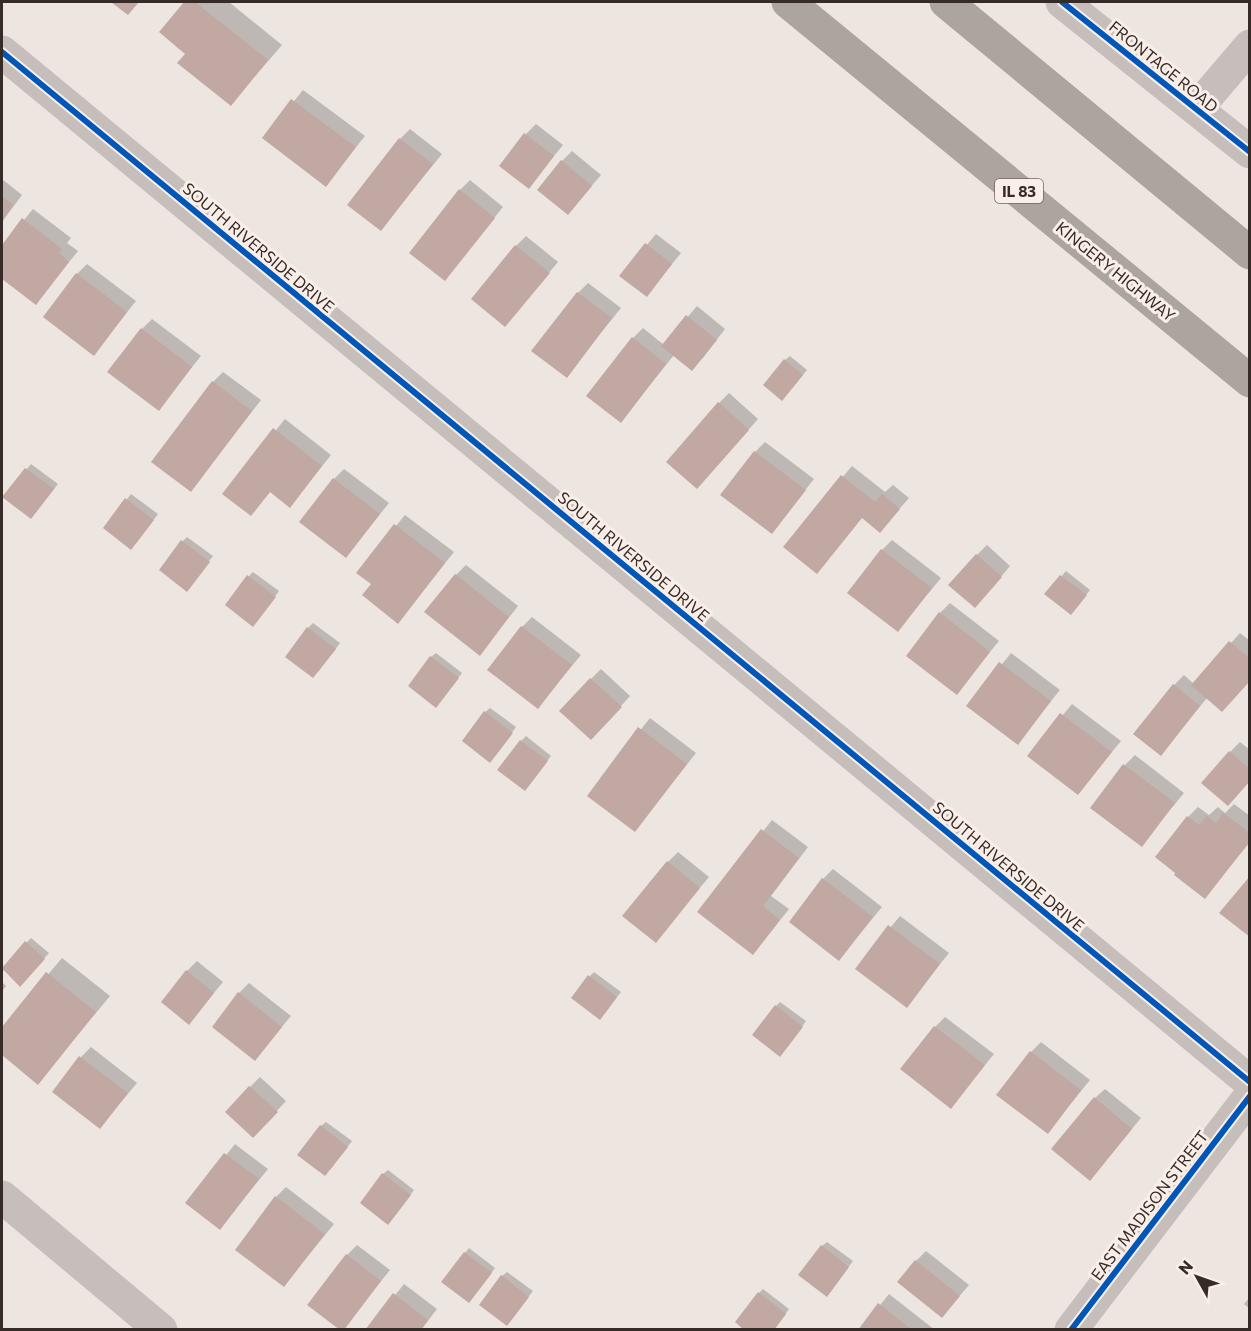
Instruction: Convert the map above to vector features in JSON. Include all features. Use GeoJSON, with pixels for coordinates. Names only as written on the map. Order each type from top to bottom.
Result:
{"type":"FeatureCollection","features":[{"type":"Feature","properties":{"kind":"highway","name":"KINGERY HIGHWAY"},"geometry":{"type":"LineString","coordinates":[[788,2],[1250,381]]}},
{"type":"Feature","properties":{"kind":"highway"},"geometry":{"type":"LineString","coordinates":[[946,2],[1250,253]]}},
{"type":"Feature","properties":{"kind":"street","name":"FRONTAGE ROAD"},"geometry":{"type":"LineString","coordinates":[[1062,2],[1250,152]]}},
{"type":"Feature","properties":{"kind":"street"},"geometry":{"type":"LineString","coordinates":[[1197,108],[1250,46]]}},
{"type":"Feature","properties":{"kind":"street","name":"SOUTH RIVERSIDE DRIVE"},"geometry":{"type":"LineString","coordinates":[[2,52],[1250,1082]]}},
{"type":"Feature","properties":{"kind":"street","name":"EAST MADISON STREET"},"geometry":{"type":"LineString","coordinates":[[1071,1329],[1250,1096]]}},
{"type":"Feature","properties":{"kind":"street"},"geometry":{"type":"LineString","coordinates":[[2,1197],[161,1329]]}},
{"type":"Feature","properties":{"kind":"building"},"geometry":{"type":"Polygon","coordinates":[[[111,2],[139,2],[128,15],[111,2]]]}},
{"type":"Feature","properties":{"kind":"building"},"geometry":{"type":"Polygon","coordinates":[[[184,2],[195,2],[268,60],[231,106],[177,63],[185,54],[159,32],[184,2]]]}},
{"type":"Feature","properties":{"kind":"building"},"geometry":{"type":"Polygon","coordinates":[[[291,99],[356,147],[326,187],[262,138],[291,99]]]}},
{"type":"Feature","properties":{"kind":"building"},"geometry":{"type":"Polygon","coordinates":[[[524,133],[554,156],[529,189],[499,166],[524,133]]]}},
{"type":"Feature","properties":{"kind":"building"},"geometry":{"type":"Polygon","coordinates":[[[399,138],[433,164],[381,231],[347,205],[399,138]]]}},
{"type":"Feature","properties":{"kind":"building"},"geometry":{"type":"Polygon","coordinates":[[[561,160],[592,186],[568,215],[537,190],[561,160]]]}},
{"type":"Feature","properties":{"kind":"building"},"geometry":{"type":"Polygon","coordinates":[[[459,189],[495,218],[445,281],[409,253],[459,189]]]}},
{"type":"Feature","properties":{"kind":"building"},"geometry":{"type":"Polygon","coordinates":[[[2,196],[13,205],[2,221],[2,196]]]}},
{"type":"Feature","properties":{"kind":"building"},"geometry":{"type":"Polygon","coordinates":[[[22,218],[62,249],[59,253],[69,262],[36,305],[2,279],[2,245],[22,218]]]}},
{"type":"Feature","properties":{"kind":"building"},"geometry":{"type":"Polygon","coordinates":[[[645,243],[672,264],[647,297],[619,276],[645,243]]]}},
{"type":"Feature","properties":{"kind":"building"},"geometry":{"type":"Polygon","coordinates":[[[515,245],[550,273],[505,327],[471,299],[515,245]]]}},
{"type":"Feature","properties":{"kind":"building"},"geometry":{"type":"Polygon","coordinates":[[[76,273],[127,312],[94,356],[43,317],[76,273]]]}},
{"type":"Feature","properties":{"kind":"building"},"geometry":{"type":"Polygon","coordinates":[[[577,292],[612,318],[567,378],[531,351],[577,292]]]}},
{"type":"Feature","properties":{"kind":"building"},"geometry":{"type":"Polygon","coordinates":[[[686,315],[717,340],[692,371],[661,346],[686,315]]]}},
{"type":"Feature","properties":{"kind":"building"},"geometry":{"type":"Polygon","coordinates":[[[141,328],[192,367],[159,411],[107,372],[141,328]]]}},
{"type":"Feature","properties":{"kind":"building"},"geometry":{"type":"Polygon","coordinates":[[[632,337],[666,364],[621,423],[586,396],[632,337]]]}},
{"type":"Feature","properties":{"kind":"building"},"geometry":{"type":"Polygon","coordinates":[[[784,359],[803,375],[782,401],[763,385],[784,359]]]}},
{"type":"Feature","properties":{"kind":"building"},"geometry":{"type":"Polygon","coordinates":[[[212,381],[252,411],[191,492],[151,462],[212,381]]]}},
{"type":"Feature","properties":{"kind":"building"},"geometry":{"type":"Polygon","coordinates":[[[718,402],[749,430],[697,489],[666,462],[718,402]]]}},
{"type":"Feature","properties":{"kind":"building"},"geometry":{"type":"Polygon","coordinates":[[[273,428],[322,466],[290,508],[270,492],[251,516],[222,494],[273,428]]]}},
{"type":"Feature","properties":{"kind":"building"},"geometry":{"type":"Polygon","coordinates":[[[754,451],[806,490],[772,534],[720,495],[754,451]]]}},
{"type":"Feature","properties":{"kind":"building"},"geometry":{"type":"Polygon","coordinates":[[[25,468],[54,489],[31,519],[2,497],[25,468]]]}},
{"type":"Feature","properties":{"kind":"building"},"geometry":{"type":"Polygon","coordinates":[[[841,475],[875,502],[882,494],[900,509],[880,533],[862,518],[817,574],[783,547],[841,475]]]}},
{"type":"Feature","properties":{"kind":"building"},"geometry":{"type":"Polygon","coordinates":[[[333,478],[380,514],[346,558],[299,522],[333,478]]]}},
{"type":"Feature","properties":{"kind":"building"},"geometry":{"type":"Polygon","coordinates":[[[125,498],[154,520],[131,550],[103,528],[125,498]]]}},
{"type":"Feature","properties":{"kind":"building"},"geometry":{"type":"Polygon","coordinates":[[[394,524],[445,563],[398,624],[362,595],[371,584],[356,573],[394,524]]]}},
{"type":"Feature","properties":{"kind":"building"},"geometry":{"type":"Polygon","coordinates":[[[181,540],[210,562],[187,592],[159,570],[181,540]]]}},
{"type":"Feature","properties":{"kind":"building"},"geometry":{"type":"Polygon","coordinates":[[[881,549],[932,588],[898,632],[847,593],[881,549]]]}},
{"type":"Feature","properties":{"kind":"building"},"geometry":{"type":"Polygon","coordinates":[[[976,554],[1002,577],[975,608],[948,585],[976,554]]]}},
{"type":"Feature","properties":{"kind":"building"},"geometry":{"type":"Polygon","coordinates":[[[455,574],[509,617],[480,656],[424,612],[455,574]]]}},
{"type":"Feature","properties":{"kind":"building"},"geometry":{"type":"Polygon","coordinates":[[[247,575],[276,597],[253,627],[225,605],[247,575]]]}},
{"type":"Feature","properties":{"kind":"building"},"geometry":{"type":"Polygon","coordinates":[[[1060,575],[1087,595],[1071,615],[1044,594],[1060,575]]]}},
{"type":"Feature","properties":{"kind":"building"},"geometry":{"type":"Polygon","coordinates":[[[939,612],[990,652],[957,695],[906,656],[939,612]]]}},
{"type":"Feature","properties":{"kind":"building"},"geometry":{"type":"Polygon","coordinates":[[[521,626],[572,665],[538,709],[487,670],[521,626]]]}},
{"type":"Feature","properties":{"kind":"building"},"geometry":{"type":"Polygon","coordinates":[[[307,627],[336,649],[313,678],[285,657],[307,627]]]}},
{"type":"Feature","properties":{"kind":"building"},"geometry":{"type":"Polygon","coordinates":[[[1229,641],[1250,659],[1250,681],[1222,712],[1191,685],[1229,641]]]}},
{"type":"Feature","properties":{"kind":"building"},"geometry":{"type":"Polygon","coordinates":[[[430,656],[459,678],[436,708],[408,686],[430,656]]]}},
{"type":"Feature","properties":{"kind":"building"},"geometry":{"type":"Polygon","coordinates":[[[999,662],[1051,701],[1018,745],[966,706],[999,662]]]}},
{"type":"Feature","properties":{"kind":"building"},"geometry":{"type":"Polygon","coordinates":[[[590,678],[622,707],[591,740],[559,711],[590,678]]]}},
{"type":"Feature","properties":{"kind":"building"},"geometry":{"type":"Polygon","coordinates":[[[1173,684],[1200,706],[1161,756],[1133,734],[1173,684]]]}},
{"type":"Feature","properties":{"kind":"building"},"geometry":{"type":"Polygon","coordinates":[[[484,711],[513,733],[490,763],[462,741],[484,711]]]}},
{"type":"Feature","properties":{"kind":"building"},"geometry":{"type":"Polygon","coordinates":[[[1060,713],[1112,752],[1078,795],[1027,756],[1060,713]]]}},
{"type":"Feature","properties":{"kind":"building"},"geometry":{"type":"Polygon","coordinates":[[[638,727],[687,764],[635,832],[587,796],[638,727]]]}},
{"type":"Feature","properties":{"kind":"building"},"geometry":{"type":"Polygon","coordinates":[[[520,740],[548,761],[525,791],[497,770],[520,740]]]}},
{"type":"Feature","properties":{"kind":"building"},"geometry":{"type":"Polygon","coordinates":[[[1229,751],[1250,769],[1250,781],[1228,806],[1201,783],[1229,751]]]}},
{"type":"Feature","properties":{"kind":"building"},"geometry":{"type":"Polygon","coordinates":[[[1123,764],[1175,803],[1142,847],[1090,808],[1123,764]]]}},
{"type":"Feature","properties":{"kind":"building"},"geometry":{"type":"Polygon","coordinates":[[[1223,813],[1250,833],[1250,841],[1205,899],[1155,857],[1187,816],[1199,825],[1207,816],[1216,823],[1223,813]]]}},
{"type":"Feature","properties":{"kind":"building"},"geometry":{"type":"Polygon","coordinates":[[[761,829],[799,858],[763,906],[780,920],[753,955],[697,912],[761,829]]]}},
{"type":"Feature","properties":{"kind":"building"},"geometry":{"type":"Polygon","coordinates":[[[667,861],[700,888],[656,943],[622,916],[667,861]]]}},
{"type":"Feature","properties":{"kind":"building"},"geometry":{"type":"Polygon","coordinates":[[[1250,876],[1250,937],[1219,913],[1250,876]]]}},
{"type":"Feature","properties":{"kind":"building"},"geometry":{"type":"Polygon","coordinates":[[[822,878],[873,917],[839,961],[789,922],[822,878]]]}},
{"type":"Feature","properties":{"kind":"building"},"geometry":{"type":"Polygon","coordinates":[[[888,925],[940,964],[907,1008],[855,969],[888,925]]]}},
{"type":"Feature","properties":{"kind":"building"},"geometry":{"type":"Polygon","coordinates":[[[25,941],[45,959],[20,987],[2,968],[25,941]]]}},
{"type":"Feature","properties":{"kind":"building"},"geometry":{"type":"Polygon","coordinates":[[[186,970],[214,993],[189,1025],[161,1002],[186,970]]]}},
{"type":"Feature","properties":{"kind":"building"},"geometry":{"type":"Polygon","coordinates":[[[46,972],[96,1012],[38,1085],[2,1055],[2,1027],[46,972]]]}},
{"type":"Feature","properties":{"kind":"building"},"geometry":{"type":"Polygon","coordinates":[[[588,975],[617,997],[600,1020],[571,998],[588,975]]]}},
{"type":"Feature","properties":{"kind":"building"},"geometry":{"type":"Polygon","coordinates":[[[238,992],[282,1027],[255,1061],[212,1027],[238,992]]]}},
{"type":"Feature","properties":{"kind":"building"},"geometry":{"type":"Polygon","coordinates":[[[775,1005],[803,1027],[780,1057],[752,1035],[775,1005]]]}},
{"type":"Feature","properties":{"kind":"building"},"geometry":{"type":"Polygon","coordinates":[[[934,1026],[985,1065],[951,1109],[900,1069],[934,1026]]]}},
{"type":"Feature","properties":{"kind":"building"},"geometry":{"type":"Polygon","coordinates":[[[1030,1051],[1081,1090],[1048,1134],[996,1095],[1030,1051]]]}},
{"type":"Feature","properties":{"kind":"building"},"geometry":{"type":"Polygon","coordinates":[[[79,1056],[128,1093],[100,1129],[52,1092],[79,1056]]]}},
{"type":"Feature","properties":{"kind":"building"},"geometry":{"type":"Polygon","coordinates":[[[249,1086],[278,1112],[253,1138],[225,1112],[249,1086]]]}},
{"type":"Feature","properties":{"kind":"building"},"geometry":{"type":"Polygon","coordinates":[[[1094,1097],[1132,1129],[1090,1181],[1051,1149],[1094,1097]]]}},
{"type":"Feature","properties":{"kind":"building"},"geometry":{"type":"Polygon","coordinates":[[[320,1125],[348,1147],[325,1176],[297,1155],[320,1125]]]}},
{"type":"Feature","properties":{"kind":"building"},"geometry":{"type":"Polygon","coordinates":[[[224,1153],[259,1179],[220,1230],[185,1203],[224,1153]]]}},
{"type":"Feature","properties":{"kind":"building"},"geometry":{"type":"Polygon","coordinates":[[[382,1173],[411,1195],[388,1225],[360,1203],[382,1173]]]}},
{"type":"Feature","properties":{"kind":"building"},"geometry":{"type":"Polygon","coordinates":[[[275,1196],[325,1234],[284,1287],[235,1250],[275,1196]]]}},
{"type":"Feature","properties":{"kind":"building"},"geometry":{"type":"Polygon","coordinates":[[[821,1245],[849,1267],[827,1297],[798,1275],[821,1245]]]}},
{"type":"Feature","properties":{"kind":"building"},"geometry":{"type":"Polygon","coordinates":[[[464,1252],[492,1273],[469,1303],[441,1282],[464,1252]]]}},
{"type":"Feature","properties":{"kind":"building"},"geometry":{"type":"Polygon","coordinates":[[[346,1254],[381,1281],[344,1330],[340,1330],[307,1305],[346,1254]]]}},
{"type":"Feature","properties":{"kind":"building"},"geometry":{"type":"Polygon","coordinates":[[[915,1260],[960,1296],[942,1318],[897,1282],[915,1260]]]}},
{"type":"Feature","properties":{"kind":"building"},"geometry":{"type":"Polygon","coordinates":[[[501,1275],[529,1297],[507,1326],[479,1305],[501,1275]]]}},
{"type":"Feature","properties":{"kind":"building"},"geometry":{"type":"Polygon","coordinates":[[[758,1292],[786,1314],[774,1330],[744,1330],[735,1322],[758,1292]]]}},
{"type":"Feature","properties":{"kind":"building"},"geometry":{"type":"Polygon","coordinates":[[[393,1293],[428,1320],[421,1330],[365,1330],[393,1293]]]}},
{"type":"Feature","properties":{"kind":"building"},"geometry":{"type":"Polygon","coordinates":[[[878,1303],[912,1330],[858,1330],[878,1303]]]}},
{"type":"Feature","properties":{"kind":"cycle path"},"geometry":{"type":"LineString","coordinates":[[1062,2],[1250,152]]}},
{"type":"Feature","properties":{"kind":"cycle path"},"geometry":{"type":"LineString","coordinates":[[2,52],[1250,1082]]}},
{"type":"Feature","properties":{"kind":"cycle path"},"geometry":{"type":"LineString","coordinates":[[1071,1330],[1250,1096]]}}]}
